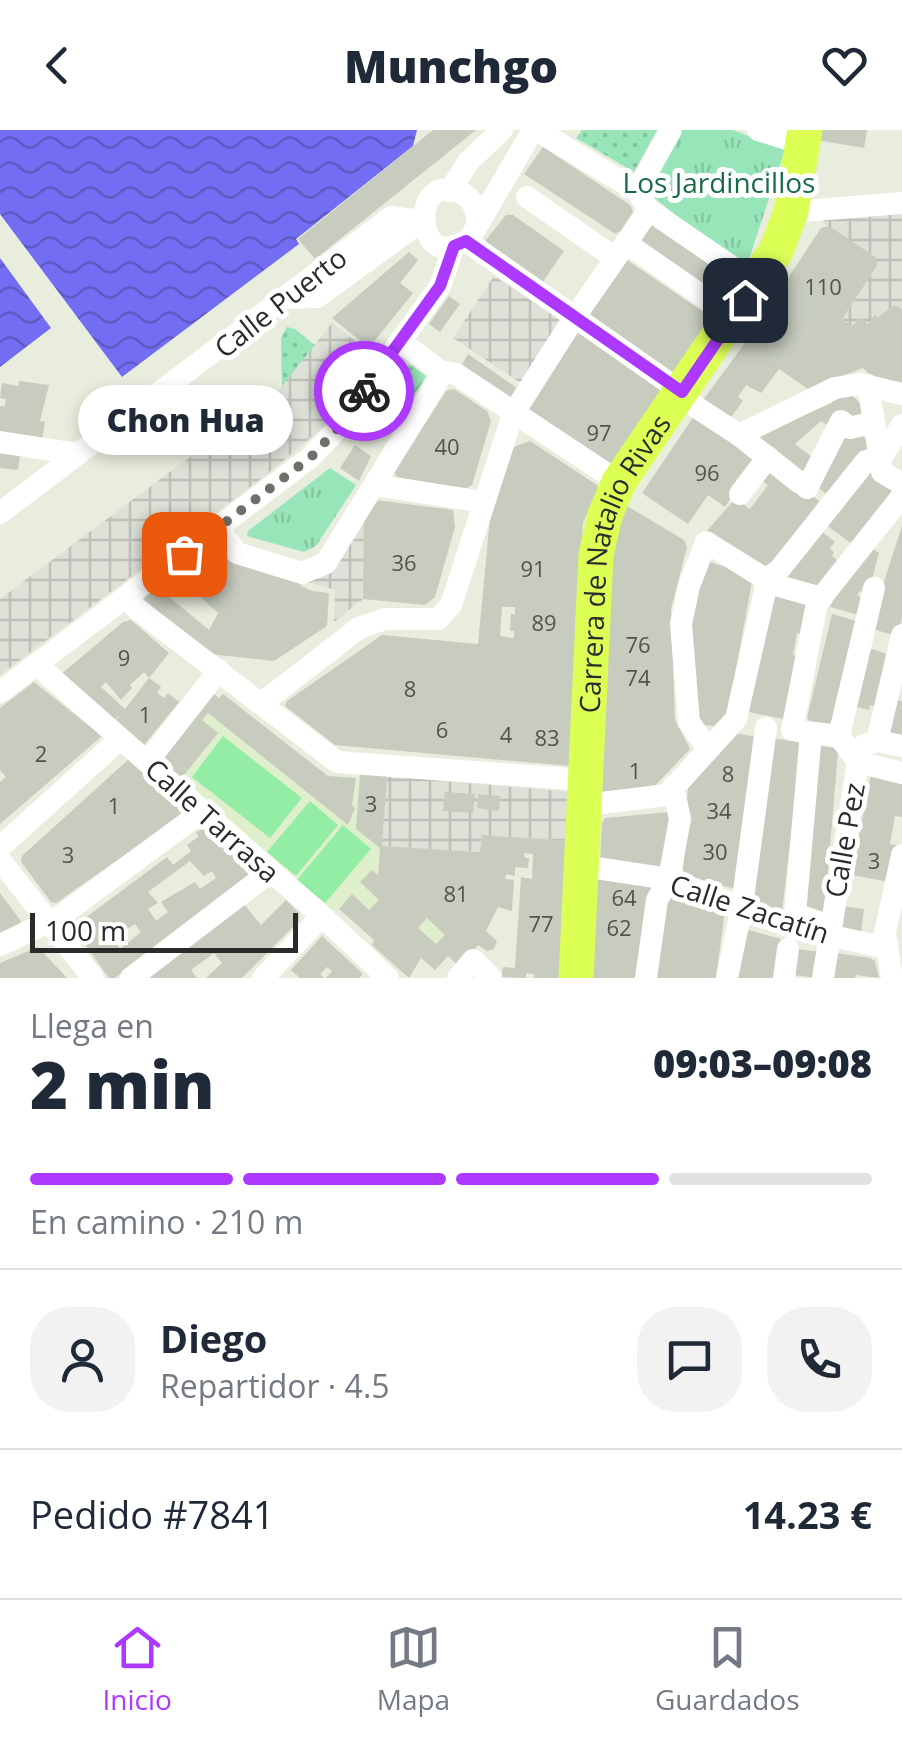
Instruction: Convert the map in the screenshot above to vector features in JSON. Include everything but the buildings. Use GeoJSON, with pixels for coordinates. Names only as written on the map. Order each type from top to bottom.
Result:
{"type":"FeatureCollection","features":[{"type":"Feature","properties":{"kind":"highway","name":"Carrera de Natalio Rivas"},"geometry":{"type":"LineString","coordinates":[[576,978],[596,555],[605,514],[620,482],[776,251],[791,212],[804,137]]}},
{"type":"Feature","properties":{"kind":"street"},"geometry":{"type":"LineString","coordinates":[[450,191],[468,162],[502,130]]}},
{"type":"Feature","properties":{"kind":"street"},"geometry":{"type":"LineString","coordinates":[[262,703],[360,628],[385,619],[438,618],[451,605],[512,414],[620,251],[671,130]]}},
{"type":"Feature","properties":{"kind":"street"},"geometry":{"type":"LineString","coordinates":[[758,130],[804,137]]}},
{"type":"Feature","properties":{"kind":"street"},"geometry":{"type":"LineString","coordinates":[[0,692],[311,457],[340,426],[440,286],[468,235],[474,204],[459,192],[433,197],[426,204],[424,230],[436,243],[468,235],[491,227],[546,132],[756,284]]}},
{"type":"Feature","properties":{"kind":"street"},"geometry":{"type":"LineString","coordinates":[[527,196],[734,318]]}},
{"type":"Feature","properties":{"kind":"street"},"geometry":{"type":"LineString","coordinates":[[791,212],[902,203]]}},
{"type":"Feature","properties":{"kind":"street","name":"Calle Puerto"},"geometry":{"type":"LineString","coordinates":[[0,513],[391,217],[422,221]]}},
{"type":"Feature","properties":{"kind":"street"},"geometry":{"type":"LineString","coordinates":[[468,235],[574,318],[682,392],[693,405],[739,434],[804,486],[841,421],[850,428],[874,422]]}},
{"type":"Feature","properties":{"kind":"street"},"geometry":{"type":"LineString","coordinates":[[400,341],[620,482]]}},
{"type":"Feature","properties":{"kind":"street"},"geometry":{"type":"LineString","coordinates":[[212,532],[225,537],[237,554],[302,572],[326,562],[438,382],[440,370]]}},
{"type":"Feature","properties":{"kind":"street"},"geometry":{"type":"LineString","coordinates":[[739,434],[835,388],[868,385],[902,394]]}},
{"type":"Feature","properties":{"kind":"street"},"geometry":{"type":"LineString","coordinates":[[868,385],[888,472]]}},
{"type":"Feature","properties":{"kind":"street"},"geometry":{"type":"LineString","coordinates":[[888,472],[902,425]]}},
{"type":"Feature","properties":{"kind":"street"},"geometry":{"type":"LineString","coordinates":[[0,442],[78,454]]}},
{"type":"Feature","properties":{"kind":"street"},"geometry":{"type":"LineString","coordinates":[[740,494],[768,457]]}},
{"type":"Feature","properties":{"kind":"street"},"geometry":{"type":"LineString","coordinates":[[126,597],[337,762],[585,793],[666,794],[736,719],[768,578],[779,570],[866,461],[888,472]]}},
{"type":"Feature","properties":{"kind":"street"},"geometry":{"type":"LineString","coordinates":[[374,485],[484,502]]}},
{"type":"Feature","properties":{"kind":"street"},"geometry":{"type":"LineString","coordinates":[[829,930],[795,914],[802,731],[818,604],[902,496]]}},
{"type":"Feature","properties":{"kind":"street"},"geometry":{"type":"LineString","coordinates":[[707,748],[689,722],[681,624],[689,586],[706,542],[775,585],[822,598]]}},
{"type":"Feature","properties":{"kind":"street"},"geometry":{"type":"LineString","coordinates":[[839,736],[874,588]]}},
{"type":"Feature","properties":{"kind":"street"},"geometry":{"type":"LineString","coordinates":[[877,741],[895,696],[900,648]]}},
{"type":"Feature","properties":{"kind":"street","name":"Calle Tarrasa"},"geometry":{"type":"LineString","coordinates":[[37,665],[322,916],[384,977]]}},
{"type":"Feature","properties":{"kind":"street"},"geometry":{"type":"LineString","coordinates":[[148,761],[219,670]]}},
{"type":"Feature","properties":{"kind":"street"},"geometry":{"type":"LineString","coordinates":[[736,719],[766,728],[839,736],[858,762],[902,773]]}},
{"type":"Feature","properties":{"kind":"street"},"geometry":{"type":"LineString","coordinates":[[727,978],[742,906],[766,728]]}},
{"type":"Feature","properties":{"kind":"street"},"geometry":{"type":"LineString","coordinates":[[0,848],[120,738]]}},
{"type":"Feature","properties":{"kind":"street"},"geometry":{"type":"LineString","coordinates":[[858,762],[864,744],[877,741],[902,746]]}},
{"type":"Feature","properties":{"kind":"street","name":"Calle Pez"},"geometry":{"type":"LineString","coordinates":[[822,978],[858,762]]}},
{"type":"Feature","properties":{"kind":"street"},"geometry":{"type":"LineString","coordinates":[[646,978],[657,900],[669,879],[680,819],[672,787]]}},
{"type":"Feature","properties":{"kind":"street"},"geometry":{"type":"LineString","coordinates":[[0,946],[49,923],[203,811]]}},
{"type":"Feature","properties":{"kind":"street"},"geometry":{"type":"LineString","coordinates":[[892,978],[886,933],[902,855]]}},
{"type":"Feature","properties":{"kind":"street"},"geometry":{"type":"LineString","coordinates":[[0,860],[93,978]]}},
{"type":"Feature","properties":{"kind":"street","name":"Calle Zacatín"},"geometry":{"type":"LineString","coordinates":[[583,866],[669,879],[791,926],[829,930],[887,948]]}},
{"type":"Feature","properties":{"kind":"street"},"geometry":{"type":"LineString","coordinates":[[132,978],[270,872]]}},
{"type":"Feature","properties":{"kind":"street"},"geometry":{"type":"LineString","coordinates":[[278,973],[322,916]]}},
{"type":"Feature","properties":{"kind":"street"},"geometry":{"type":"LineString","coordinates":[[784,978],[788,949]]}},
{"type":"Feature","properties":{"kind":"street"},"geometry":{"type":"LineString","coordinates":[[458,978],[473,960],[491,978]]}},
{"type":"Feature","properties":{"kind":"shaded area"},"geometry":{"type":"Polygon","coordinates":[[[902,207],[902,309],[895,305],[868,324],[860,318],[852,326],[842,319],[877,266],[877,258],[823,223],[825,213],[902,207]]]}},
{"type":"Feature","properties":{"kind":"shaded area"},"geometry":{"type":"Polygon","coordinates":[[[494,276],[565,323],[524,385],[453,338],[494,276]]]}},
{"type":"Feature","properties":{"kind":"shaded area"},"geometry":{"type":"Polygon","coordinates":[[[332,323],[377,358],[319,431],[0,675],[0,599],[278,391],[332,323]]]}},
{"type":"Feature","properties":{"kind":"shaded area"},"geometry":{"type":"Polygon","coordinates":[[[364,516],[363,599],[334,622],[335,590],[307,582],[364,516]]]}},
{"type":"Feature","properties":{"kind":"shaded area"},"geometry":{"type":"Polygon","coordinates":[[[210,691],[219,698],[223,694],[327,776],[360,778],[356,829],[380,848],[378,875],[469,956],[460,967],[448,957],[435,970],[421,958],[409,978],[339,909],[330,911],[157,759],[210,691]]]}},
{"type":"Feature","properties":{"kind":"shaded area"},"geometry":{"type":"Polygon","coordinates":[[[387,776],[572,792],[569,841],[482,835],[480,852],[382,846],[387,776]]]}},
{"type":"Feature","properties":{"kind":"green space"},"geometry":{"type":"Polygon","coordinates":[[[582,130],[657,130],[634,172],[576,138],[582,130]]]}},
{"type":"Feature","properties":{"kind":"green space","name":"Los Jardincillos"},"geometry":{"type":"Polygon","coordinates":[[[677,130],[733,130],[785,150],[745,271],[647,192],[677,130]]]}},
{"type":"Feature","properties":{"kind":"green space"},"geometry":{"type":"Polygon","coordinates":[[[287,327],[327,355],[282,388],[281,338],[287,327]]]}},
{"type":"Feature","properties":{"kind":"green space"},"geometry":{"type":"Polygon","coordinates":[[[409,364],[426,376],[409,404],[374,410],[409,364]]]}},
{"type":"Feature","properties":{"kind":"green space"},"geometry":{"type":"Polygon","coordinates":[[[330,468],[356,485],[316,546],[304,552],[247,536],[248,531],[330,468]]]}},
{"type":"Feature","properties":{"kind":"green space"},"geometry":{"type":"Polygon","coordinates":[[[223,736],[302,798],[270,838],[192,777],[223,736]]]}},
{"type":"Feature","properties":{"kind":"green space"},"geometry":{"type":"Polygon","coordinates":[[[310,801],[338,825],[296,876],[267,852],[310,801]]]}},
{"type":"Feature","properties":{"kind":"green space"},"geometry":{"type":"Polygon","coordinates":[[[343,825],[371,849],[325,903],[297,880],[343,825]]]}},
{"type":"Feature","properties":{"kind":"water"},"geometry":{"type":"Polygon","coordinates":[[[0,130],[417,130],[413,146],[296,239],[299,244],[122,377],[0,214],[0,130]]]}},
{"type":"Feature","properties":{"kind":"water"},"geometry":{"type":"Polygon","coordinates":[[[0,258],[51,328],[0,367],[0,258]]]}},
{"type":"Feature","properties":{"kind":"way so far"},"geometry":{"type":"LineString","coordinates":[[184,554],[311,457],[340,426],[364,391]]}},
{"type":"Feature","properties":{"kind":"place","name":"Chon Hua"},"geometry":{"type":"Point","coordinates":[184,554]}},
{"type":"Feature","properties":{"kind":"route"},"geometry":{"type":"LineString","coordinates":[[364,391],[440,286],[454,246],[466,241],[682,392],[745,300]]}}]}
